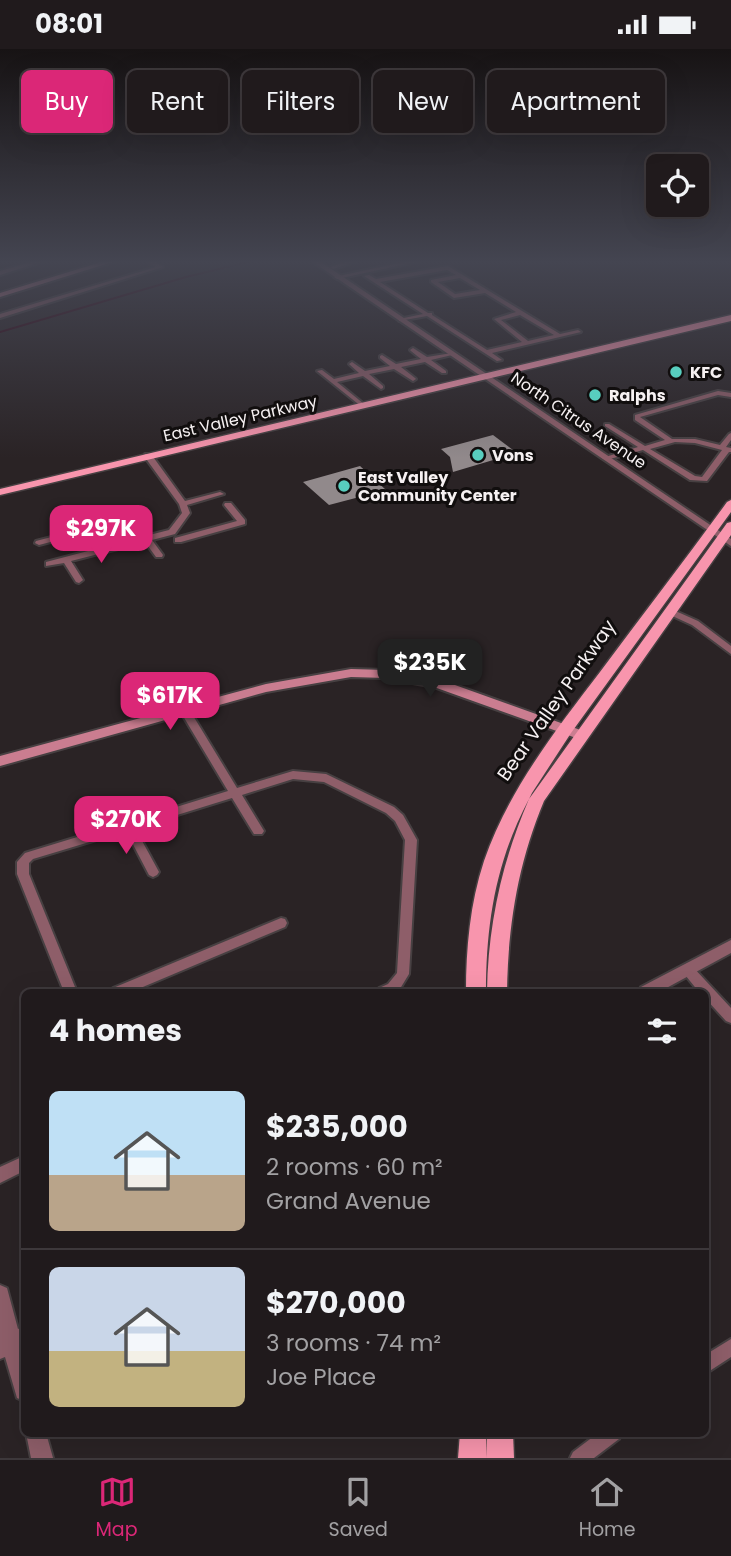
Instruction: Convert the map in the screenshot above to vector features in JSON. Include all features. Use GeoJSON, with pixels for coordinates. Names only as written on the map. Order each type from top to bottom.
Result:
{"type":"FeatureCollection","features":[{"type":"Feature","properties":{"kind":"main road","name":"East Valley Parkway"},"geometry":{"type":"LineString","coordinates":[[486,375],[486,371],[672,326]]}},
{"type":"Feature","properties":{"kind":"main road","name":"East Valley Parkway"},"geometry":{"type":"LineString","coordinates":[[0,492],[698,326]]}},
{"type":"Feature","properties":{"kind":"main road"},"geometry":{"type":"LineString","coordinates":[[584,353],[582,351],[602,343]]}},
{"type":"Feature","properties":{"kind":"main road","name":"Bear Valley Parkway"},"geometry":{"type":"LineString","coordinates":[[476,989],[481,917],[492,864],[517,801],[671,612],[724,534],[731,504]]}},
{"type":"Feature","properties":{"kind":"main road","name":"Bear Valley Parkway"},"geometry":{"type":"LineString","coordinates":[[497,989],[504,895],[513,862],[537,799],[573,732],[724,534]]}},
{"type":"Feature","properties":{"kind":"main road"},"geometry":{"type":"LineString","coordinates":[[0,761],[291,682],[334,674],[376,673],[436,683],[573,732]]}},
{"type":"Feature","properties":{"kind":"main road"},"geometry":{"type":"LineString","coordinates":[[472,1458],[473,1437]]}},
{"type":"Feature","properties":{"kind":"main road"},"geometry":{"type":"LineString","coordinates":[[500,1437],[500,1458]]}},
{"type":"Feature","properties":{"kind":"street","name":"North Citrus Avenue"},"geometry":{"type":"LineString","coordinates":[[410,326],[724,534]]}},
{"type":"Feature","properties":{"kind":"street"},"geometry":{"type":"LineString","coordinates":[[447,326],[499,360]]}},
{"type":"Feature","properties":{"kind":"street"},"geometry":{"type":"LineString","coordinates":[[505,326],[527,343]]}},
{"type":"Feature","properties":{"kind":"street"},"geometry":{"type":"LineString","coordinates":[[542,326],[559,336]]}},
{"type":"Feature","properties":{"kind":"street"},"geometry":{"type":"LineString","coordinates":[[486,352],[578,332]]}},
{"type":"Feature","properties":{"kind":"street"},"geometry":{"type":"LineString","coordinates":[[412,350],[444,372]]}},
{"type":"Feature","properties":{"kind":"street"},"geometry":{"type":"LineString","coordinates":[[332,381],[450,353]]}},
{"type":"Feature","properties":{"kind":"street"},"geometry":{"type":"LineString","coordinates":[[382,357],[413,379]]}},
{"type":"Feature","properties":{"kind":"street"},"geometry":{"type":"LineString","coordinates":[[352,364],[381,387]]}},
{"type":"Feature","properties":{"kind":"street"},"geometry":{"type":"LineString","coordinates":[[320,371],[362,405]]}},
{"type":"Feature","properties":{"kind":"street"},"geometry":{"type":"LineString","coordinates":[[671,441],[637,419],[638,416],[718,393],[731,395]]}},
{"type":"Feature","properties":{"kind":"street"},"geometry":{"type":"LineString","coordinates":[[607,425],[686,475],[704,479],[726,449],[731,435]]}},
{"type":"Feature","properties":{"kind":"street"},"geometry":{"type":"LineString","coordinates":[[606,458],[671,441],[695,441],[726,449]]}},
{"type":"Feature","properties":{"kind":"street"},"geometry":{"type":"LineString","coordinates":[[148,456],[183,504],[186,513],[175,536]]}},
{"type":"Feature","properties":{"kind":"street"},"geometry":{"type":"LineString","coordinates":[[183,504],[219,494]]}},
{"type":"Feature","properties":{"kind":"street"},"geometry":{"type":"LineString","coordinates":[[49,564],[146,538],[175,536],[242,522],[228,505]]}},
{"type":"Feature","properties":{"kind":"street"},"geometry":{"type":"LineString","coordinates":[[39,543],[102,526],[116,545]]}},
{"type":"Feature","properties":{"kind":"street"},"geometry":{"type":"LineString","coordinates":[[175,536],[185,548]]}},
{"type":"Feature","properties":{"kind":"street"},"geometry":{"type":"LineString","coordinates":[[146,538],[159,555]]}},
{"type":"Feature","properties":{"kind":"street"},"geometry":{"type":"LineString","coordinates":[[66,559],[79,580]]}},
{"type":"Feature","properties":{"kind":"street"},"geometry":{"type":"LineString","coordinates":[[671,612],[695,623],[731,651]]}},
{"type":"Feature","properties":{"kind":"street"},"geometry":{"type":"LineString","coordinates":[[184,711],[258,831]]}},
{"type":"Feature","properties":{"kind":"street"},"geometry":{"type":"LineString","coordinates":[[69,989],[23,874],[23,862],[38,851],[293,775],[326,778],[390,810],[399,818],[411,841],[403,974],[391,989]]}},
{"type":"Feature","properties":{"kind":"street"},"geometry":{"type":"LineString","coordinates":[[128,824],[153,872]]}},
{"type":"Feature","properties":{"kind":"street"},"geometry":{"type":"LineString","coordinates":[[125,989],[281,923]]}},
{"type":"Feature","properties":{"kind":"street"},"geometry":{"type":"LineString","coordinates":[[652,989],[731,946]]}},
{"type":"Feature","properties":{"kind":"street"},"geometry":{"type":"LineString","coordinates":[[687,970],[705,989]]}},
{"type":"Feature","properties":{"kind":"street"},"geometry":{"type":"LineString","coordinates":[[709,994],[731,1017]]}},
{"type":"Feature","properties":{"kind":"street"},"geometry":{"type":"LineString","coordinates":[[0,1175],[21,1164]]}},
{"type":"Feature","properties":{"kind":"street"},"geometry":{"type":"LineString","coordinates":[[0,1295],[21,1379]]}},
{"type":"Feature","properties":{"kind":"street"},"geometry":{"type":"LineString","coordinates":[[709,1363],[731,1347]]}},
{"type":"Feature","properties":{"kind":"street"},"geometry":{"type":"LineString","coordinates":[[37,1437],[42,1458]]}},
{"type":"Feature","properties":{"kind":"street"},"geometry":{"type":"LineString","coordinates":[[579,1458],[608,1437]]}},
{"type":"Feature","properties":{"kind":"building","name":"Vons"},"geometry":{"type":"Polygon","coordinates":[[[493,435],[517,453],[453,472],[450,457],[441,449],[493,435]]]}},
{"type":"Feature","properties":{"kind":"building","name":"East Valley Community Center"},"geometry":{"type":"Polygon","coordinates":[[[360,466],[386,490],[329,505],[303,482],[360,466]]]}},
{"type":"Feature","properties":{"kind":"waterway"},"geometry":{"type":"LineString","coordinates":[[0,332],[21,326]]}},
{"type":"Feature","properties":{"kind":"place","name":"KFC"},"geometry":{"type":"Point","coordinates":[676,372]}},
{"type":"Feature","properties":{"kind":"place","name":"Ralphs"},"geometry":{"type":"Point","coordinates":[595,395]}},
{"type":"Feature","properties":{"kind":"place","name":"Vons"},"geometry":{"type":"Point","coordinates":[478,455]}},
{"type":"Feature","properties":{"kind":"place","name":"East Valley Community Center"},"geometry":{"type":"Point","coordinates":[344,486]}}]}
